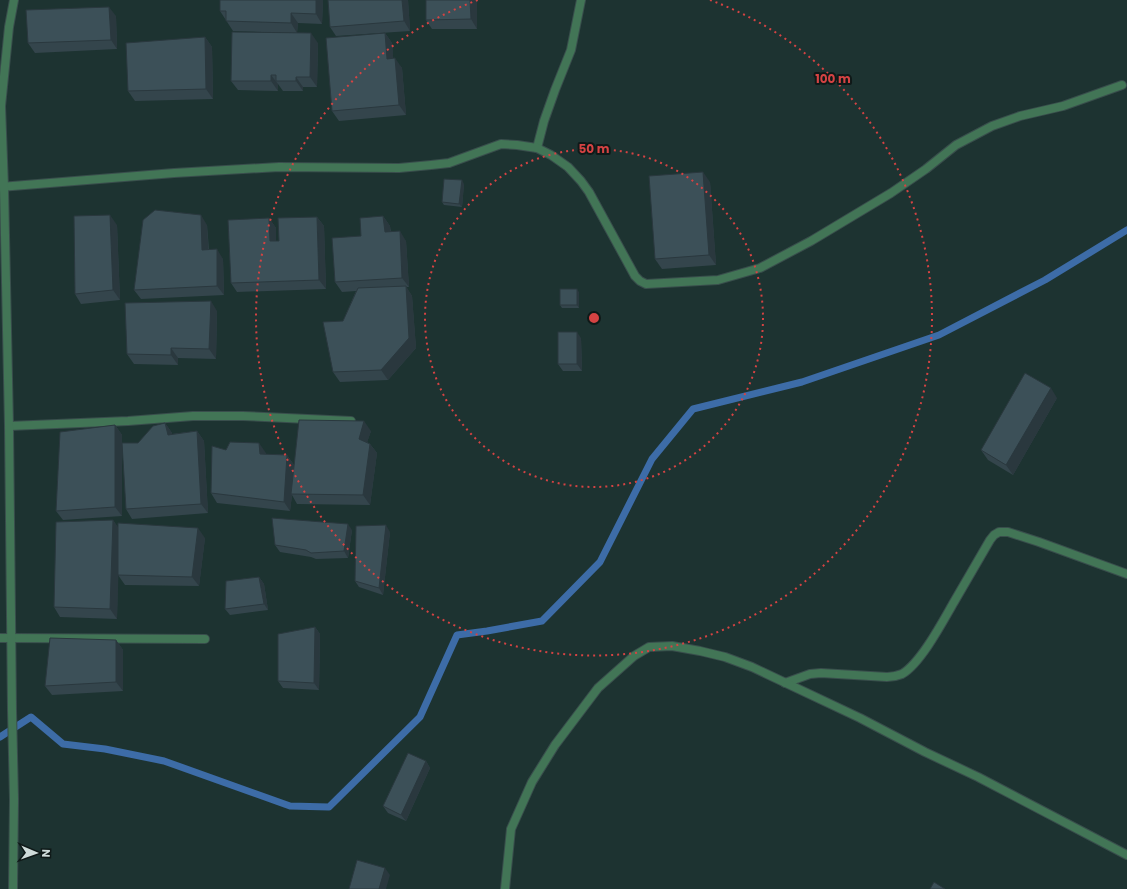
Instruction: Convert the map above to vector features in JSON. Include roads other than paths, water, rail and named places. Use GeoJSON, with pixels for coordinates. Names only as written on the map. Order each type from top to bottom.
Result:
{"type":"FeatureCollection","features":[{"type":"Feature","properties":{"kind":"street"},"geometry":{"type":"LineString","coordinates":[[13,889],[14,799],[9,426],[1,106],[9,27],[14,0]]}},
{"type":"Feature","properties":{"kind":"street"},"geometry":{"type":"LineString","coordinates":[[537,148],[544,121],[571,50],[581,0]]}},
{"type":"Feature","properties":{"kind":"street"},"geometry":{"type":"LineString","coordinates":[[2,187],[114,177],[279,167],[399,168],[449,163],[501,144],[517,145],[537,148],[551,155],[568,167],[581,181],[596,204],[635,276],[640,282],[646,284],[718,280],[760,268],[811,241],[897,189],[956,144],[992,126],[1020,116],[1063,106],[1122,84]]}},
{"type":"Feature","properties":{"kind":"street"},"geometry":{"type":"LineString","coordinates":[[9,426],[128,421],[193,416],[243,416],[358,422]]}},
{"type":"Feature","properties":{"kind":"street"},"geometry":{"type":"LineString","coordinates":[[785,683],[810,674],[821,673],[887,677],[896,676],[902,673],[920,657],[939,628],[990,540],[999,532],[1008,532],[1039,542],[1127,574]]}},
{"type":"Feature","properties":{"kind":"street"},"geometry":{"type":"LineString","coordinates":[[0,638],[205,639]]}},
{"type":"Feature","properties":{"kind":"street"},"geometry":{"type":"LineString","coordinates":[[505,889],[511,829],[532,782],[555,745],[598,688],[634,656],[649,647],[672,646],[700,651],[725,657],[752,667],[860,718],[925,752],[978,777],[1127,855]]}},
{"type":"Feature","properties":{"kind":"waterway"},"geometry":{"type":"LineString","coordinates":[[0,737],[31,717],[63,744],[105,749],[164,761],[290,806],[329,807],[420,717],[457,635],[542,621],[600,562],[652,459],[693,409],[802,382],[939,335],[1045,280],[1127,230]]}}]}
